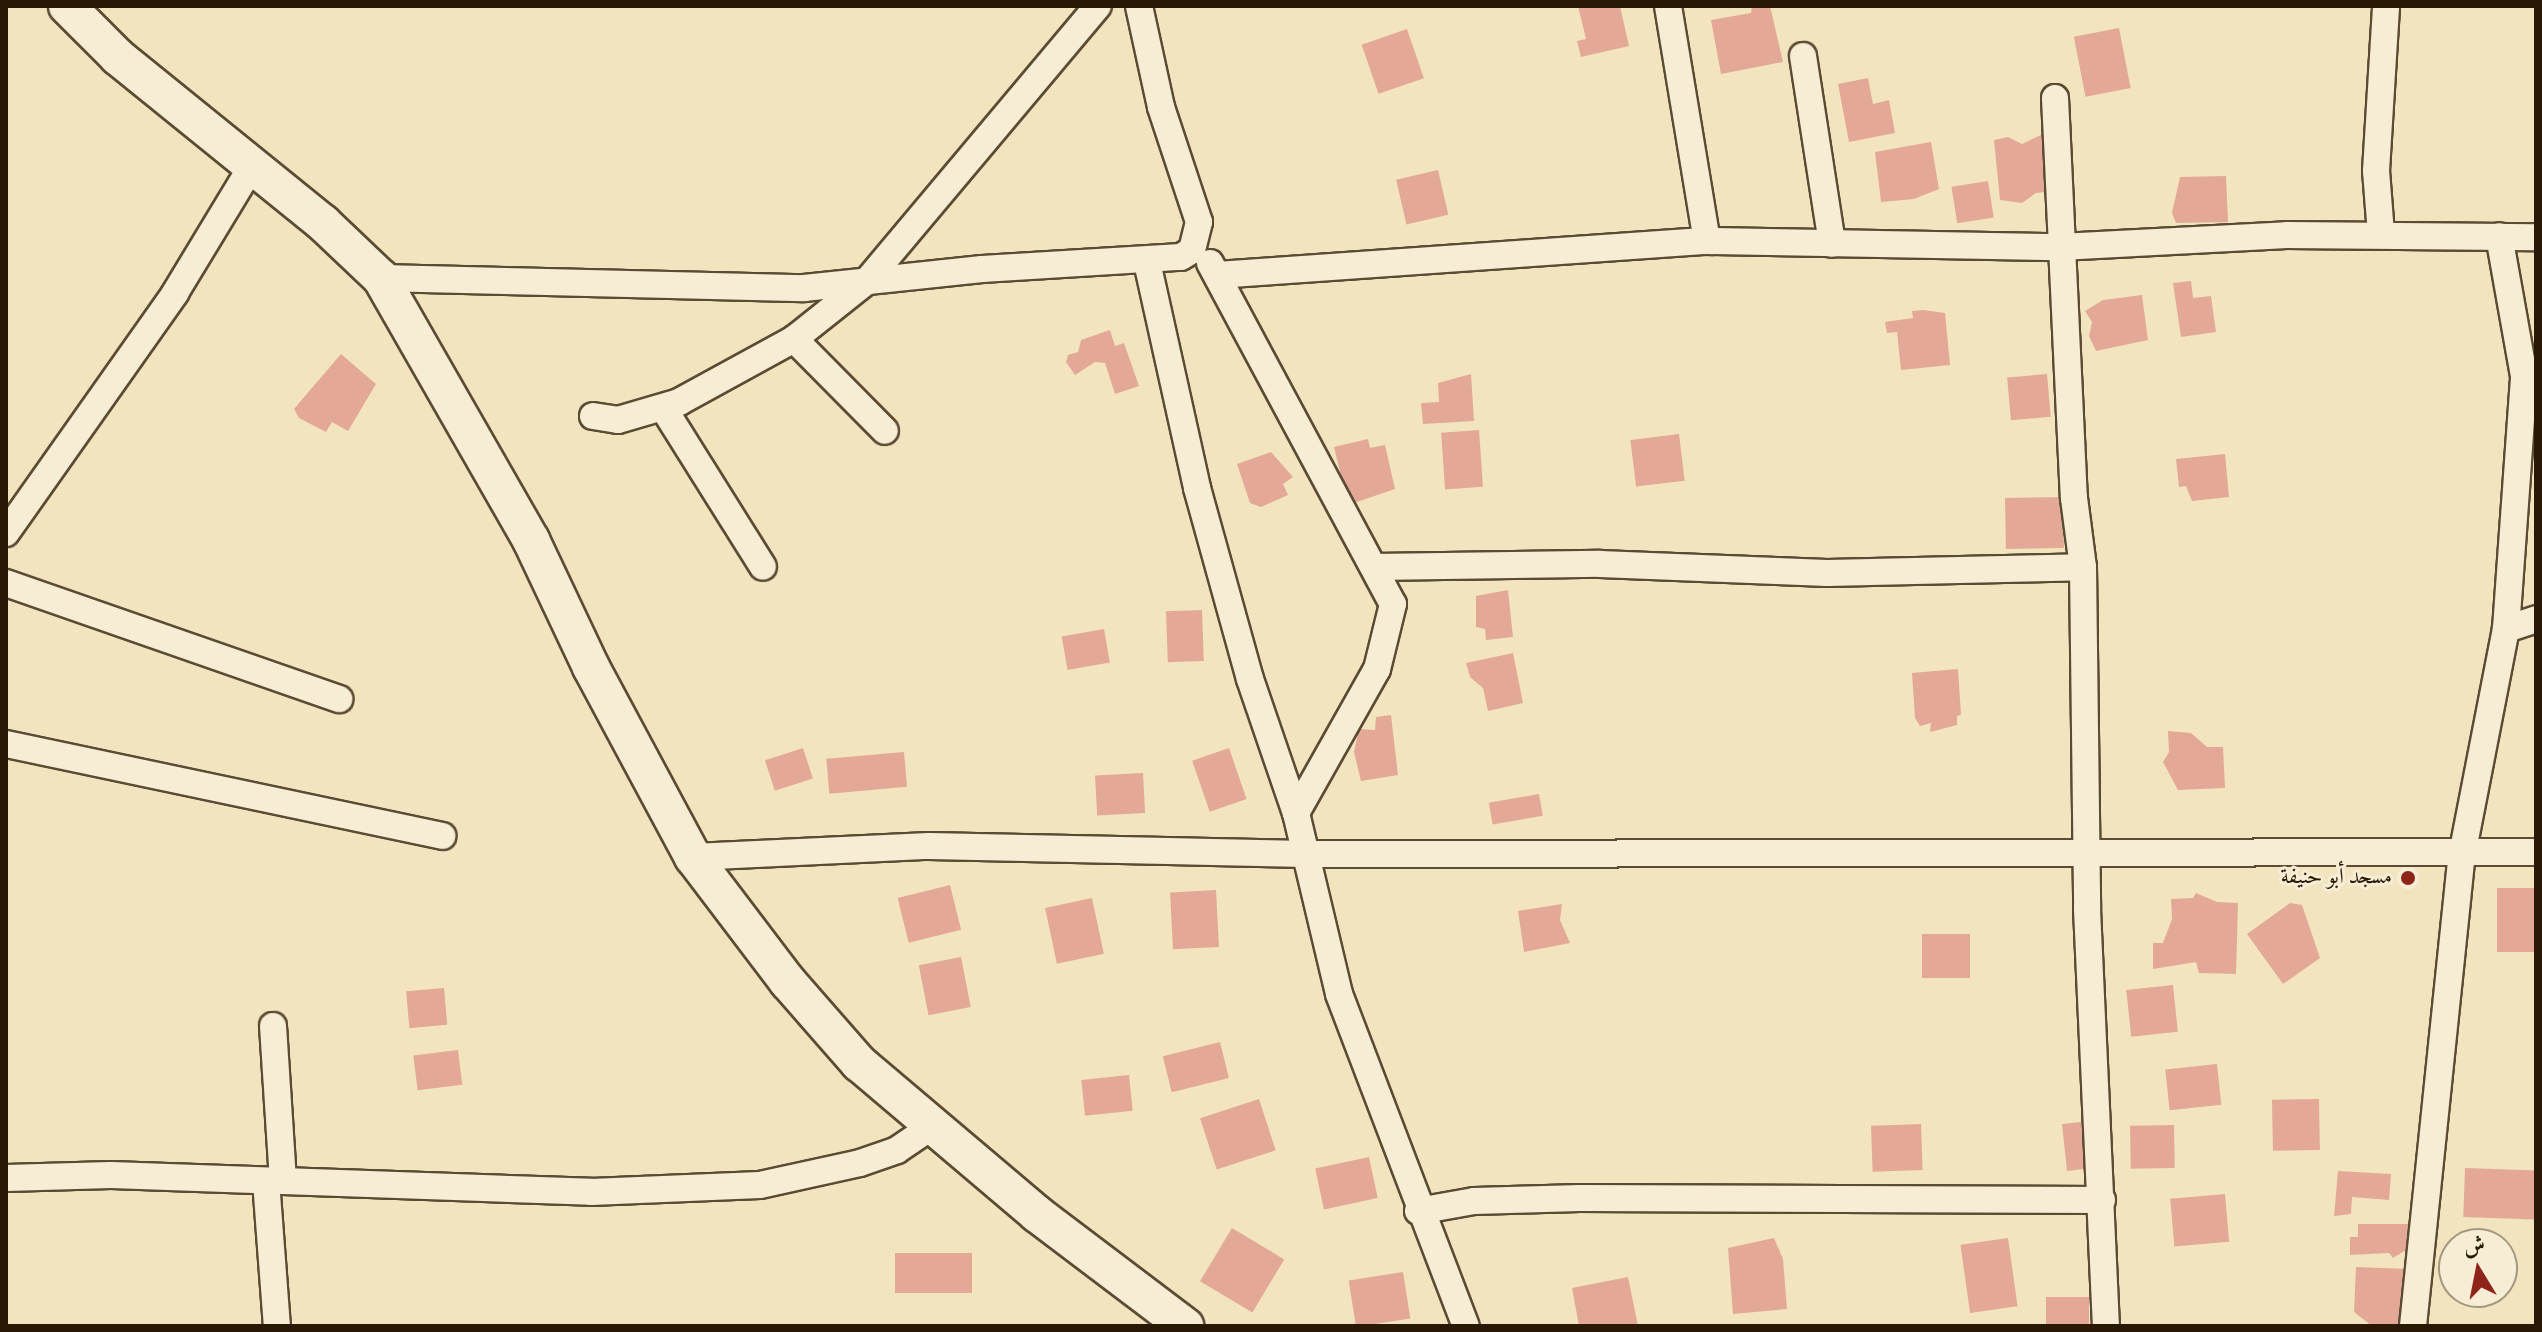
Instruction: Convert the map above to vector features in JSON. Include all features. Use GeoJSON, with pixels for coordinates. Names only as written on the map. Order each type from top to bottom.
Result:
{"type":"FeatureCollection","features":[{"type":"Feature","properties":{"kind":"main road"},"geometry":{"type":"LineString","coordinates":[[67,6],[118,57],[253,164],[381,278],[479,444],[693,857],[788,982],[859,1063],[1037,1214],[1185,1326]]}},
{"type":"Feature","properties":{"kind":"street"},"geometry":{"type":"LineString","coordinates":[[593,416],[618,420],[664,409],[794,339],[867,281],[1098,6]]}},
{"type":"Feature","properties":{"kind":"street"},"geometry":{"type":"LineString","coordinates":[[1139,6],[1161,107],[1199,222],[1192,250]]}},
{"type":"Feature","properties":{"kind":"street"},"geometry":{"type":"LineString","coordinates":[[1668,6],[1707,241]]}},
{"type":"Feature","properties":{"kind":"street"},"geometry":{"type":"LineString","coordinates":[[2381,234],[2376,171],[2386,6]]}},
{"type":"Feature","properties":{"kind":"street"},"geometry":{"type":"LineString","coordinates":[[1803,56],[1832,244]]}},
{"type":"Feature","properties":{"kind":"street"},"geometry":{"type":"LineString","coordinates":[[2055,98],[2060,247],[2083,567],[2087,851],[2106,1326]]}},
{"type":"Feature","properties":{"kind":"street"},"geometry":{"type":"LineString","coordinates":[[6,533],[175,293],[253,164]]}},
{"type":"Feature","properties":{"kind":"street"},"geometry":{"type":"LineString","coordinates":[[1217,275],[1707,241],[2060,247],[2381,234],[2536,237]]}},
{"type":"Feature","properties":{"kind":"street"},"geometry":{"type":"LineString","coordinates":[[2413,1326],[2462,855],[2506,629],[2524,376],[2499,236]]}},
{"type":"Feature","properties":{"kind":"street"},"geometry":{"type":"LineString","coordinates":[[381,278],[701,288],[804,288],[982,269],[1147,262],[1192,250],[1209,261],[1217,275],[1393,604],[1390,634],[1377,669],[1296,813]]}},
{"type":"Feature","properties":{"kind":"street"},"geometry":{"type":"LineString","coordinates":[[1147,262],[1197,488],[1250,679],[1296,813],[1339,994],[1418,1211],[1466,1326]]}},
{"type":"Feature","properties":{"kind":"street"},"geometry":{"type":"LineString","coordinates":[[794,339],[885,431]]}},
{"type":"Feature","properties":{"kind":"street"},"geometry":{"type":"LineString","coordinates":[[664,409],[763,567]]}},
{"type":"Feature","properties":{"kind":"street"},"geometry":{"type":"LineString","coordinates":[[1374,567],[1600,564],[1811,573],[2083,567]]}},
{"type":"Feature","properties":{"kind":"street"},"geometry":{"type":"LineString","coordinates":[[6,583],[339,699]]}},
{"type":"Feature","properties":{"kind":"street"},"geometry":{"type":"LineString","coordinates":[[2506,629],[2536,619]]}},
{"type":"Feature","properties":{"kind":"street"},"geometry":{"type":"LineString","coordinates":[[6,744],[442,836]]}},
{"type":"Feature","properties":{"kind":"street"},"geometry":{"type":"LineString","coordinates":[[693,857],[929,846],[1306,854],[2087,851],[2462,855],[2536,852]]}},
{"type":"Feature","properties":{"kind":"street"},"geometry":{"type":"LineString","coordinates":[[273,1026],[277,1326]]}},
{"type":"Feature","properties":{"kind":"street"},"geometry":{"type":"LineString","coordinates":[[6,1178],[111,1175],[536,1192],[760,1185],[860,1163],[897,1150],[934,1125]]}},
{"type":"Feature","properties":{"kind":"street"},"geometry":{"type":"LineString","coordinates":[[1418,1211],[1474,1201],[1580,1198],[2102,1200]]}},
{"type":"Feature","properties":{"kind":"building"},"geometry":{"type":"Polygon","coordinates":[[[1578,6],[1620,6],[1629,46],[1581,57],[1577,41],[1586,39],[1578,6]]]}},
{"type":"Feature","properties":{"kind":"building"},"geometry":{"type":"Polygon","coordinates":[[[1752,6],[1770,6],[1783,62],[1721,74],[1711,20],[1751,13],[1752,6]]]}},
{"type":"Feature","properties":{"kind":"building"},"geometry":{"type":"Polygon","coordinates":[[[2119,28],[2131,88],[2085,97],[2074,37],[2119,28]]]}},
{"type":"Feature","properties":{"kind":"building"},"geometry":{"type":"Polygon","coordinates":[[[1407,29],[1424,78],[1379,94],[1362,45],[1407,29]]]}},
{"type":"Feature","properties":{"kind":"building"},"geometry":{"type":"Polygon","coordinates":[[[1868,78],[1873,104],[1889,100],[1895,133],[1849,142],[1838,84],[1868,78]]]}},
{"type":"Feature","properties":{"kind":"building"},"geometry":{"type":"Polygon","coordinates":[[[2045,133],[2053,191],[2036,193],[2022,203],[2000,200],[1994,140],[2008,137],[2022,144],[2045,133]]]}},
{"type":"Feature","properties":{"kind":"building"},"geometry":{"type":"Polygon","coordinates":[[[1931,142],[1939,189],[1914,199],[1881,202],[1875,152],[1931,142]]]}},
{"type":"Feature","properties":{"kind":"building"},"geometry":{"type":"Polygon","coordinates":[[[1438,170],[1448,215],[1406,224],[1396,180],[1438,170]]]}},
{"type":"Feature","properties":{"kind":"building"},"geometry":{"type":"Polygon","coordinates":[[[2226,176],[2228,222],[2176,223],[2172,213],[2180,177],[2226,176]]]}},
{"type":"Feature","properties":{"kind":"building"},"geometry":{"type":"Polygon","coordinates":[[[1988,181],[1994,218],[1957,223],[1951,187],[1988,181]]]}},
{"type":"Feature","properties":{"kind":"building"},"geometry":{"type":"Polygon","coordinates":[[[2191,281],[2193,298],[2211,296],[2216,332],[2181,337],[2173,283],[2191,281]]]}},
{"type":"Feature","properties":{"kind":"building"},"geometry":{"type":"Polygon","coordinates":[[[2142,295],[2148,340],[2096,351],[2089,336],[2092,322],[2085,311],[2103,300],[2142,295]]]}},
{"type":"Feature","properties":{"kind":"building"},"geometry":{"type":"Polygon","coordinates":[[[1912,311],[1945,313],[1950,365],[1901,370],[1897,332],[1887,333],[1885,322],[1913,318],[1912,311]]]}},
{"type":"Feature","properties":{"kind":"building"},"geometry":{"type":"Polygon","coordinates":[[[1110,330],[1115,346],[1124,343],[1139,386],[1115,394],[1105,363],[1095,362],[1075,375],[1066,362],[1068,355],[1078,352],[1081,340],[1110,330]]]}},
{"type":"Feature","properties":{"kind":"building"},"geometry":{"type":"Polygon","coordinates":[[[341,354],[376,384],[348,431],[332,422],[326,432],[299,418],[294,409],[341,354]]]}},
{"type":"Feature","properties":{"kind":"building"},"geometry":{"type":"Polygon","coordinates":[[[1471,374],[1474,421],[1423,424],[1421,403],[1439,402],[1438,383],[1471,374]]]}},
{"type":"Feature","properties":{"kind":"building"},"geometry":{"type":"Polygon","coordinates":[[[2047,374],[2051,417],[2011,420],[2007,377],[2047,374]]]}},
{"type":"Feature","properties":{"kind":"building"},"geometry":{"type":"Polygon","coordinates":[[[1479,430],[1483,487],[1445,490],[1441,433],[1479,430]]]}},
{"type":"Feature","properties":{"kind":"building"},"geometry":{"type":"Polygon","coordinates":[[[1679,434],[1685,481],[1636,487],[1630,440],[1679,434]]]}},
{"type":"Feature","properties":{"kind":"building"},"geometry":{"type":"Polygon","coordinates":[[[1368,439],[1370,448],[1385,445],[1395,489],[1348,505],[1334,447],[1368,439]]]}},
{"type":"Feature","properties":{"kind":"building"},"geometry":{"type":"Polygon","coordinates":[[[1271,452],[1293,477],[1283,484],[1288,495],[1261,507],[1250,503],[1237,464],[1271,452]]]}},
{"type":"Feature","properties":{"kind":"building"},"geometry":{"type":"Polygon","coordinates":[[[2225,454],[2229,497],[2192,501],[2186,486],[2179,487],[2176,459],[2225,454]]]}},
{"type":"Feature","properties":{"kind":"building"},"geometry":{"type":"Polygon","coordinates":[[[2063,497],[2064,548],[2006,549],[2005,498],[2063,497]]]}},
{"type":"Feature","properties":{"kind":"building"},"geometry":{"type":"Polygon","coordinates":[[[1508,590],[1513,637],[1486,640],[1485,629],[1476,627],[1476,596],[1508,590]]]}},
{"type":"Feature","properties":{"kind":"building"},"geometry":{"type":"Polygon","coordinates":[[[1202,610],[1204,661],[1168,662],[1166,611],[1202,610]]]}},
{"type":"Feature","properties":{"kind":"building"},"geometry":{"type":"Polygon","coordinates":[[[1104,629],[1110,662],[1068,670],[1062,636],[1104,629]]]}},
{"type":"Feature","properties":{"kind":"building"},"geometry":{"type":"Polygon","coordinates":[[[1513,653],[1523,703],[1488,711],[1483,688],[1470,677],[1466,663],[1513,653]]]}},
{"type":"Feature","properties":{"kind":"building"},"geometry":{"type":"Polygon","coordinates":[[[1958,669],[1961,715],[1957,716],[1957,725],[1930,732],[1931,723],[1920,726],[1915,718],[1912,673],[1958,669]]]}},
{"type":"Feature","properties":{"kind":"building"},"geometry":{"type":"Polygon","coordinates":[[[1391,715],[1398,775],[1361,781],[1354,752],[1359,729],[1375,730],[1376,717],[1391,715]]]}},
{"type":"Feature","properties":{"kind":"building"},"geometry":{"type":"Polygon","coordinates":[[[2168,731],[2191,733],[2207,747],[2223,747],[2225,788],[2178,790],[2163,762],[2169,752],[2168,731]]]}},
{"type":"Feature","properties":{"kind":"building"},"geometry":{"type":"Polygon","coordinates":[[[803,748],[813,778],[775,791],[765,760],[803,748]]]}},
{"type":"Feature","properties":{"kind":"building"},"geometry":{"type":"Polygon","coordinates":[[[1229,748],[1247,799],[1210,812],[1192,761],[1229,748]]]}},
{"type":"Feature","properties":{"kind":"building"},"geometry":{"type":"Polygon","coordinates":[[[904,752],[907,787],[829,794],[826,759],[904,752]]]}},
{"type":"Feature","properties":{"kind":"building"},"geometry":{"type":"Polygon","coordinates":[[[1143,773],[1145,813],[1097,815],[1095,776],[1143,773]]]}},
{"type":"Feature","properties":{"kind":"building"},"geometry":{"type":"Polygon","coordinates":[[[1539,794],[1543,816],[1493,825],[1489,803],[1539,794]]]}},
{"type":"Feature","properties":{"kind":"building"},"geometry":{"type":"Polygon","coordinates":[[[950,885],[961,930],[909,943],[898,898],[950,885]]]}},
{"type":"Feature","properties":{"kind":"building"},"geometry":{"type":"Polygon","coordinates":[[[2497,888],[2536,888],[2536,952],[2497,952],[2497,888]]]}},
{"type":"Feature","properties":{"kind":"building"},"geometry":{"type":"Polygon","coordinates":[[[1216,890],[1219,947],[1173,949],[1170,892],[1216,890]]]}},
{"type":"Feature","properties":{"kind":"building"},"geometry":{"type":"Polygon","coordinates":[[[2196,893],[2217,902],[2238,903],[2236,974],[2199,973],[2196,962],[2153,969],[2153,943],[2163,943],[2172,919],[2171,899],[2193,898],[2196,893]]]}},
{"type":"Feature","properties":{"kind":"building"},"geometry":{"type":"Polygon","coordinates":[[[1092,898],[1104,954],[1057,964],[1045,908],[1092,898]]]}},
{"type":"Feature","properties":{"kind":"building"},"geometry":{"type":"Polygon","coordinates":[[[2290,903],[2302,905],[2320,958],[2283,984],[2247,934],[2290,903]]]}},
{"type":"Feature","properties":{"kind":"building"},"geometry":{"type":"Polygon","coordinates":[[[1562,904],[1560,920],[1570,943],[1524,952],[1518,911],[1562,904]]]}},
{"type":"Feature","properties":{"kind":"building"},"geometry":{"type":"Polygon","coordinates":[[[1922,934],[1970,934],[1970,978],[1922,978],[1922,934]]]}},
{"type":"Feature","properties":{"kind":"building"},"geometry":{"type":"Polygon","coordinates":[[[961,957],[971,1007],[929,1015],[919,965],[961,957]]]}},
{"type":"Feature","properties":{"kind":"building"},"geometry":{"type":"Polygon","coordinates":[[[2173,985],[2178,1032],[2131,1037],[2126,990],[2173,985]]]}},
{"type":"Feature","properties":{"kind":"building"},"geometry":{"type":"Polygon","coordinates":[[[444,988],[447,1025],[409,1028],[406,991],[444,988]]]}},
{"type":"Feature","properties":{"kind":"building"},"geometry":{"type":"Polygon","coordinates":[[[1220,1042],[1229,1078],[1172,1092],[1163,1056],[1220,1042]]]}},
{"type":"Feature","properties":{"kind":"building"},"geometry":{"type":"Polygon","coordinates":[[[458,1050],[462,1085],[418,1090],[413,1055],[458,1050]]]}},
{"type":"Feature","properties":{"kind":"building"},"geometry":{"type":"Polygon","coordinates":[[[2217,1064],[2221,1105],[2170,1110],[2165,1069],[2217,1064]]]}},
{"type":"Feature","properties":{"kind":"building"},"geometry":{"type":"Polygon","coordinates":[[[1129,1075],[1133,1111],[1085,1116],[1081,1080],[1129,1075]]]}},
{"type":"Feature","properties":{"kind":"building"},"geometry":{"type":"Polygon","coordinates":[[[1259,1099],[1276,1150],[1217,1170],[1200,1118],[1259,1099]]]}},
{"type":"Feature","properties":{"kind":"building"},"geometry":{"type":"Polygon","coordinates":[[[2319,1099],[2320,1150],[2273,1151],[2272,1100],[2319,1099]]]}},
{"type":"Feature","properties":{"kind":"building"},"geometry":{"type":"Polygon","coordinates":[[[2081,1122],[2082,1134],[2088,1133],[2091,1168],[2067,1171],[2062,1124],[2081,1122]]]}},
{"type":"Feature","properties":{"kind":"building"},"geometry":{"type":"Polygon","coordinates":[[[1921,1124],[1923,1170],[1873,1172],[1871,1126],[1921,1124]]]}},
{"type":"Feature","properties":{"kind":"building"},"geometry":{"type":"Polygon","coordinates":[[[2174,1125],[2175,1168],[2131,1169],[2130,1126],[2174,1125]]]}},
{"type":"Feature","properties":{"kind":"building"},"geometry":{"type":"Polygon","coordinates":[[[1369,1157],[1378,1198],[1324,1210],[1315,1168],[1369,1157]]]}},
{"type":"Feature","properties":{"kind":"building"},"geometry":{"type":"Polygon","coordinates":[[[2465,1168],[2536,1170],[2534,1219],[2463,1217],[2465,1168]]]}},
{"type":"Feature","properties":{"kind":"building"},"geometry":{"type":"Polygon","coordinates":[[[2338,1171],[2391,1174],[2389,1200],[2352,1197],[2351,1214],[2334,1216],[2338,1171]]]}},
{"type":"Feature","properties":{"kind":"building"},"geometry":{"type":"Polygon","coordinates":[[[2225,1194],[2229,1242],[2174,1247],[2170,1199],[2225,1194]]]}},
{"type":"Feature","properties":{"kind":"building"},"geometry":{"type":"Polygon","coordinates":[[[2358,1224],[2411,1224],[2411,1247],[2393,1258],[2389,1253],[2350,1255],[2350,1237],[2358,1237],[2358,1224]]]}},
{"type":"Feature","properties":{"kind":"building"},"geometry":{"type":"Polygon","coordinates":[[[1232,1228],[1284,1259],[1252,1313],[1200,1281],[1232,1228]]]}},
{"type":"Feature","properties":{"kind":"building"},"geometry":{"type":"Polygon","coordinates":[[[1774,1238],[1783,1259],[1787,1309],[1733,1314],[1728,1248],[1774,1238]]]}},
{"type":"Feature","properties":{"kind":"building"},"geometry":{"type":"Polygon","coordinates":[[[2008,1238],[2018,1306],[1970,1313],[1960,1245],[2008,1238]]]}},
{"type":"Feature","properties":{"kind":"building"},"geometry":{"type":"Polygon","coordinates":[[[895,1253],[972,1253],[972,1293],[895,1293],[895,1253]]]}},
{"type":"Feature","properties":{"kind":"building"},"geometry":{"type":"Polygon","coordinates":[[[2356,1267],[2409,1269],[2407,1326],[2372,1326],[2354,1312],[2356,1267]]]}},
{"type":"Feature","properties":{"kind":"building"},"geometry":{"type":"Polygon","coordinates":[[[1403,1272],[1410,1318],[1356,1326],[1349,1281],[1403,1272]]]}},
{"type":"Feature","properties":{"kind":"building"},"geometry":{"type":"Polygon","coordinates":[[[1628,1277],[1638,1326],[1579,1326],[1572,1288],[1628,1277]]]}},
{"type":"Feature","properties":{"kind":"building"},"geometry":{"type":"Polygon","coordinates":[[[2046,1297],[2089,1297],[2089,1326],[2046,1326],[2046,1297]]]}},
{"type":"Feature","properties":{"kind":"place","name":"مسجد أبو حنيفة"},"geometry":{"type":"Point","coordinates":[2408,878]}}]}
